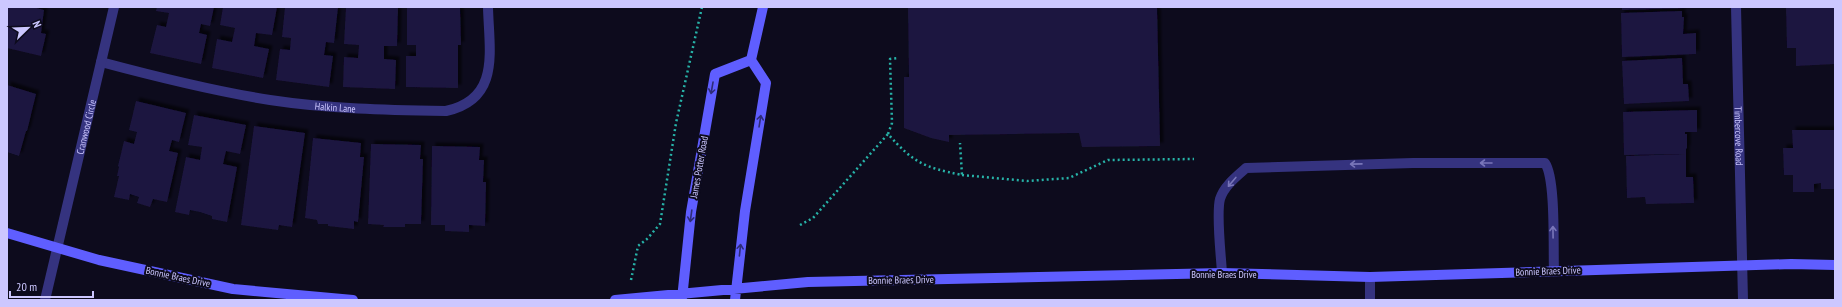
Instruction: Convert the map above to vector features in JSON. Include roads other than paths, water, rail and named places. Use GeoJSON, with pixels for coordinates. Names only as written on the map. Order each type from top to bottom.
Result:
{"type":"FeatureCollection","features":[{"type":"Feature","properties":{"kind":"street","name":"Cranwood Circle"},"geometry":{"type":"LineString","coordinates":[[45,300],[114,7]]}},
{"type":"Feature","properties":{"kind":"street","name":"Halkin Lane"},"geometry":{"type":"LineString","coordinates":[[102,62],[176,81],[270,100],[371,110],[446,111],[458,108],[470,102],[482,91],[489,72],[488,7]]}},
{"type":"Feature","properties":{"kind":"street"},"geometry":{"type":"LineString","coordinates":[[735,300],[745,212],[766,84],[751,60],[763,7]]}},
{"type":"Feature","properties":{"kind":"street","name":"Timbercove Road"},"geometry":{"type":"LineString","coordinates":[[1736,7],[1743,300]]}},
{"type":"Feature","properties":{"kind":"street","name":"James Potter Road"},"geometry":{"type":"LineString","coordinates":[[682,297],[691,212],[714,74],[751,60]]}},
{"type":"Feature","properties":{"kind":"street"},"geometry":{"type":"LineString","coordinates":[[1222,273],[1219,213],[1220,198],[1231,181],[1246,168],[1459,163],[1545,163],[1548,167],[1551,188],[1554,271]]}},
{"type":"Feature","properties":{"kind":"street","name":"Bonnie Braes Drive"},"geometry":{"type":"LineString","coordinates":[[7,233],[106,261],[233,289],[353,300]]}},
{"type":"Feature","properties":{"kind":"street","name":"Bonnie Braes Drive"},"geometry":{"type":"LineString","coordinates":[[615,300],[682,297],[736,289],[808,282],[1222,273],[1370,277],[1742,266],[1835,265]]}},
{"type":"Feature","properties":{"kind":"street"},"geometry":{"type":"LineString","coordinates":[[1370,277],[1370,300]]}}]}
